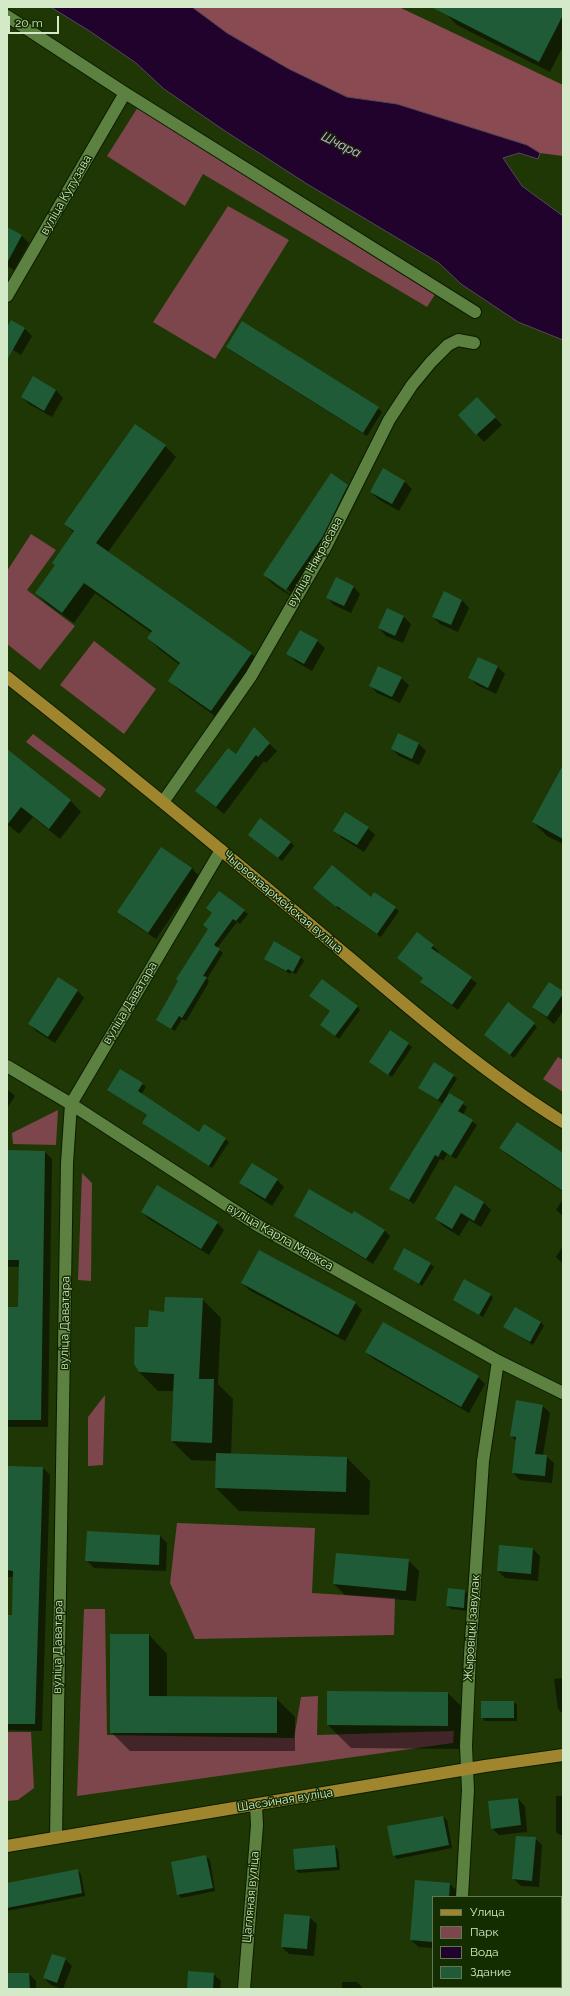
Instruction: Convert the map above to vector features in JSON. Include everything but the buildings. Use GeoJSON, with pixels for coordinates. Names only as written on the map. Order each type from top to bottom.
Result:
{"type":"FeatureCollection","features":[{"type":"Feature","properties":{"kind":"main road","name":"Чырвонаармейская вуліца"},"geometry":{"type":"LineString","coordinates":[[7,677],[163,802],[411,1011],[519,1094],[563,1122]]}},
{"type":"Feature","properties":{"kind":"main road","name":"Шасэйная вуліца"},"geometry":{"type":"LineString","coordinates":[[7,1846],[563,1755]]}},
{"type":"Feature","properties":{"kind":"street"},"geometry":{"type":"LineString","coordinates":[[7,16],[124,93],[475,312]]}},
{"type":"Feature","properties":{"kind":"street","name":"вуліца Кутузава"},"geometry":{"type":"LineString","coordinates":[[7,296],[10,282],[124,93]]}},
{"type":"Feature","properties":{"kind":"street","name":"вуліца Някрасава"},"geometry":{"type":"LineString","coordinates":[[163,802],[251,676],[325,548],[389,420],[412,385],[431,362],[448,345],[458,340],[474,343]]}},
{"type":"Feature","properties":{"kind":"street","name":"вуліца Даватара"},"geometry":{"type":"LineString","coordinates":[[56,1838],[67,1163],[71,1104],[221,850]]}},
{"type":"Feature","properties":{"kind":"street","name":"вуліца Карла Маркса"},"geometry":{"type":"LineString","coordinates":[[7,1066],[71,1104],[257,1225],[498,1361],[563,1393]]}},
{"type":"Feature","properties":{"kind":"street","name":"Жыровіцкі завулак"},"geometry":{"type":"LineString","coordinates":[[462,1896],[468,1790],[466,1746],[470,1655],[483,1461],[498,1361]]}},
{"type":"Feature","properties":{"kind":"street","name":"Цагляная вуліца"},"geometry":{"type":"LineString","coordinates":[[244,1989],[257,1825],[256,1806]]}},
{"type":"Feature","properties":{"kind":"green space"},"geometry":{"type":"Polygon","coordinates":[[[138,107],[436,293],[427,307],[203,174],[185,206],[107,156],[138,107]]]}},
{"type":"Feature","properties":{"kind":"green space"},"geometry":{"type":"Polygon","coordinates":[[[228,206],[289,240],[215,359],[153,322],[228,206]]]}},
{"type":"Feature","properties":{"kind":"green space"},"geometry":{"type":"Polygon","coordinates":[[[31,534],[56,550],[27,590],[75,626],[40,670],[7,644],[7,571],[31,534]]]}},
{"type":"Feature","properties":{"kind":"green space"},"geometry":{"type":"Polygon","coordinates":[[[94,641],[156,689],[124,734],[60,685],[94,641]]]}},
{"type":"Feature","properties":{"kind":"green space"},"geometry":{"type":"Polygon","coordinates":[[[33,734],[106,789],[100,798],[26,742],[33,734]]]}},
{"type":"Feature","properties":{"kind":"green space"},"geometry":{"type":"Polygon","coordinates":[[[558,1057],[563,1060],[563,1092],[543,1079],[558,1057]]]}},
{"type":"Feature","properties":{"kind":"green space"},"geometry":{"type":"Polygon","coordinates":[[[58,1110],[56,1145],[13,1144],[12,1133],[58,1110]]]}},
{"type":"Feature","properties":{"kind":"green space"},"geometry":{"type":"Polygon","coordinates":[[[82,1173],[92,1183],[91,1281],[78,1280],[82,1173]]]}},
{"type":"Feature","properties":{"kind":"green space"},"geometry":{"type":"Polygon","coordinates":[[[105,1395],[103,1465],[88,1466],[88,1417],[105,1395]]]}},
{"type":"Feature","properties":{"kind":"green space"},"geometry":{"type":"Polygon","coordinates":[[[177,1523],[315,1528],[312,1593],[395,1598],[394,1635],[195,1639],[170,1583],[177,1523]]]}},
{"type":"Feature","properties":{"kind":"green space"},"geometry":{"type":"Polygon","coordinates":[[[84,1609],[105,1609],[107,1735],[294,1738],[301,1697],[318,1696],[317,1735],[454,1731],[453,1743],[77,1796],[84,1609]]]}},
{"type":"Feature","properties":{"kind":"green space"},"geometry":{"type":"Polygon","coordinates":[[[7,1732],[31,1732],[34,1788],[18,1800],[7,1801],[7,1732]]]}},
{"type":"Feature","properties":{"kind":"shaded area"},"geometry":{"type":"Polygon","coordinates":[[[192,7],[399,7],[563,85],[563,156],[540,153],[527,145],[397,104],[347,97],[289,69],[227,33],[192,7]]]}},
{"type":"Feature","properties":{"kind":"water","name":"Шчара"},"geometry":{"type":"Polygon","coordinates":[[[51,7],[192,7],[227,33],[289,69],[347,97],[397,104],[527,145],[540,153],[538,159],[519,153],[503,158],[522,186],[563,216],[563,340],[518,322],[461,284],[439,263],[307,184],[225,131],[164,89],[136,63],[51,7]]]}}]}
